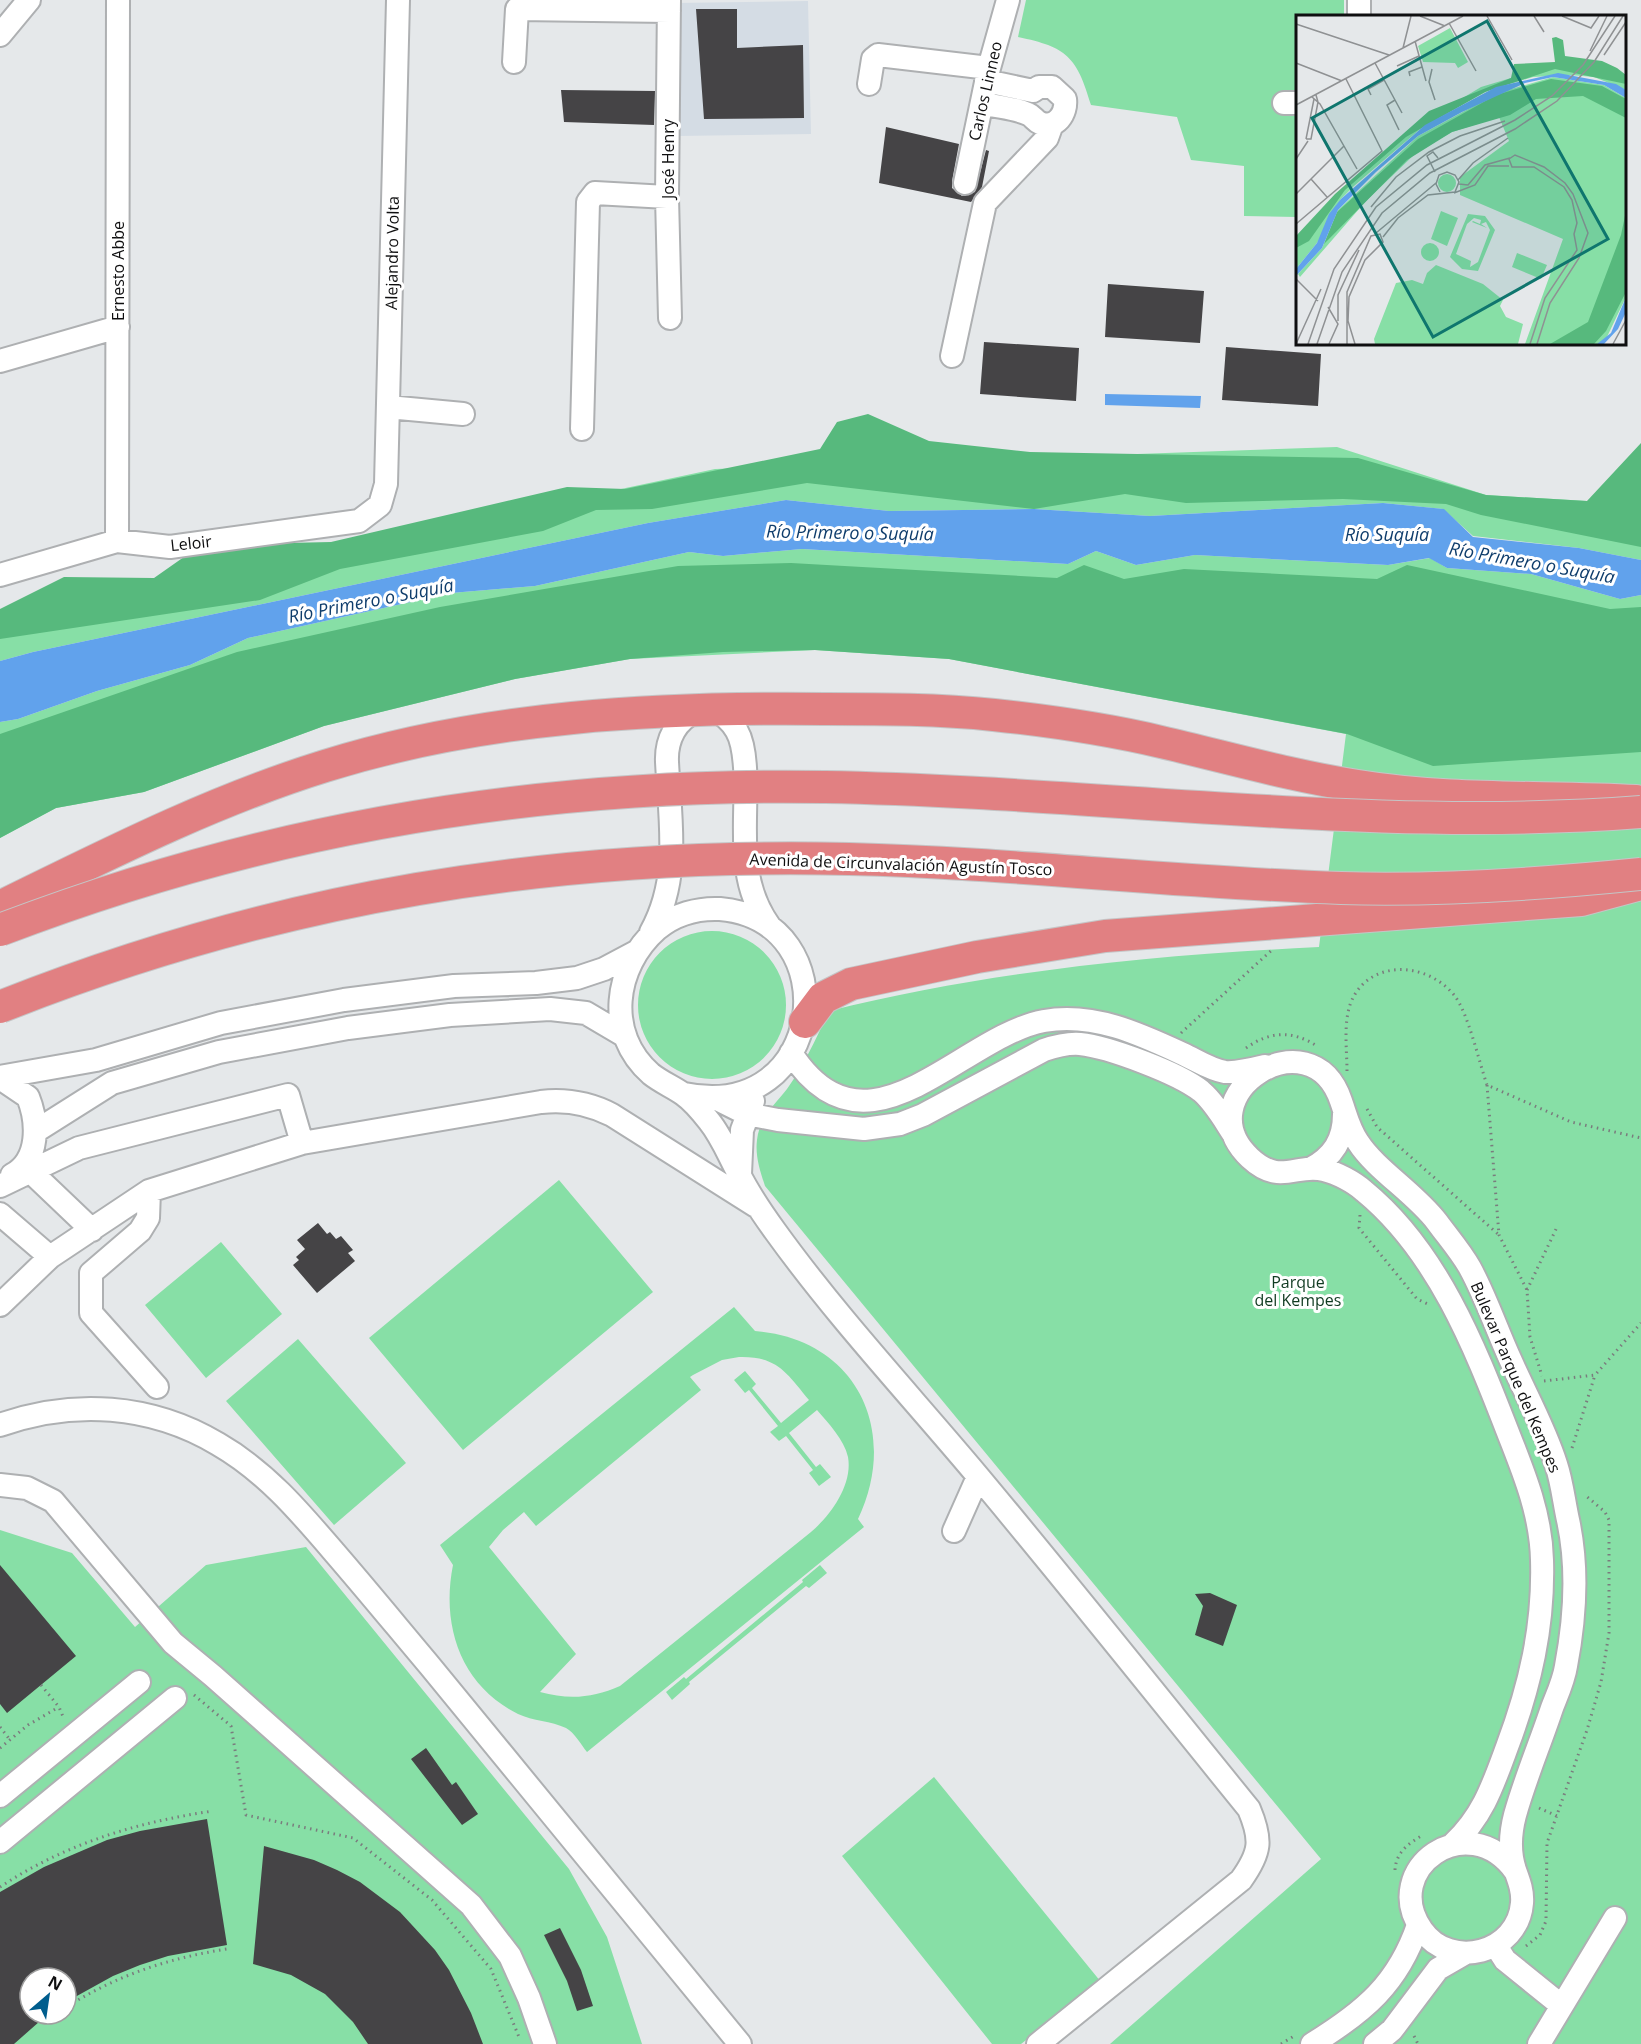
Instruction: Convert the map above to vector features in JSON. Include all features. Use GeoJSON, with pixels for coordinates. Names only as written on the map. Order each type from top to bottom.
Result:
{"type":"FeatureCollection","features":[{"type":"Feature","properties":{"kind":"highway"},"geometry":{"type":"LineString","coordinates":[[0,907],[190,817],[291,777],[400,745],[479,730],[551,721],[704,709],[948,712],[1060,724],[1160,742],[1299,775],[1413,793],[1641,801]]}},
{"type":"Feature","properties":{"kind":"highway"},"geometry":{"type":"LineString","coordinates":[[0,930],[144,879],[320,833],[511,802],[636,791],[761,787],[878,789],[1446,820],[1569,818],[1641,812]]}},
{"type":"Feature","properties":{"kind":"highway","name":"Avenida de Circunvalación Agustín Tosco"},"geometry":{"type":"LineString","coordinates":[[0,1007],[62,982],[204,936],[359,898],[511,873],[632,863],[778,858],[895,860],[1342,888],[1468,886],[1641,874]]}},
{"type":"Feature","properties":{"kind":"highway"},"geometry":{"type":"LineString","coordinates":[[805,1022],[823,999],[851,984],[1054,943],[1156,931],[1581,900],[1641,884]]}},
{"type":"Feature","properties":{"kind":"highway"},"geometry":{"type":"LineString","coordinates":[[0,1021],[62,982]]}},
{"type":"Feature","properties":{"kind":"street"},"geometry":{"type":"LineString","coordinates":[[0,35],[29,0]]}},
{"type":"Feature","properties":{"kind":"street","name":"Ernesto Abbe"},"geometry":{"type":"LineString","coordinates":[[117,541],[118,0]]}},
{"type":"Feature","properties":{"kind":"street","name":"Alejandro Volta"},"geometry":{"type":"LineString","coordinates":[[380,505],[386,484],[398,0]]}},
{"type":"Feature","properties":{"kind":"street","name":"Carlos Linneo"},"geometry":{"type":"LineString","coordinates":[[965,183],[988,74],[1008,0]]}},
{"type":"Feature","properties":{"kind":"street"},"geometry":{"type":"LineString","coordinates":[[514,62],[517,9],[669,6]]}},
{"type":"Feature","properties":{"kind":"street","name":"José Henry"},"geometry":{"type":"LineString","coordinates":[[669,6],[667,197],[670,318]]}},
{"type":"Feature","properties":{"kind":"street"},"geometry":{"type":"LineString","coordinates":[[869,84],[873,59],[878,55],[988,74],[1033,91],[1046,86],[1058,89],[1065,99],[1065,111],[1052,123],[1047,138],[985,203],[952,356]]}},
{"type":"Feature","properties":{"kind":"street"},"geometry":{"type":"LineString","coordinates":[[982,103],[1030,115],[1040,123],[1052,123]]}},
{"type":"Feature","properties":{"kind":"street"},"geometry":{"type":"LineString","coordinates":[[582,429],[588,202],[595,193],[667,197]]}},
{"type":"Feature","properties":{"kind":"street"},"geometry":{"type":"LineString","coordinates":[[0,361],[118,327]]}},
{"type":"Feature","properties":{"kind":"street"},"geometry":{"type":"LineString","coordinates":[[388,407],[464,414]]}},
{"type":"Feature","properties":{"kind":"street","name":"Leloir"},"geometry":{"type":"LineString","coordinates":[[0,575],[117,541],[170,547],[347,523],[359,521],[380,505]]}},
{"type":"Feature","properties":{"kind":"street"},"geometry":{"type":"LineString","coordinates":[[740,1175],[742,1130],[747,1114],[765,1082],[791,1053],[805,1022],[807,1004],[802,975],[790,951],[760,913],[748,877],[744,840],[742,744],[731,722],[715,711],[704,709],[685,717],[677,725],[668,747],[671,873],[665,905],[622,981],[620,1017],[625,1036],[635,1055],[649,1073],[684,1094],[712,1124],[740,1175],[759,1208],[814,1285],[978,1477],[1249,1809],[1259,1833],[1256,1859],[1241,1880],[1038,2044]]}},
{"type":"Feature","properties":{"kind":"street"},"geometry":{"type":"LineString","coordinates":[[0,1077],[96,1060],[221,1023],[344,1000],[454,986],[536,983],[577,978],[604,969],[642,946],[672,919],[687,913],[714,909],[744,914],[775,933]]}},
{"type":"Feature","properties":{"kind":"street"},"geometry":{"type":"LineString","coordinates":[[36,1131],[112,1083],[219,1052],[348,1028],[450,1015],[550,1009],[586,1013],[625,1036]]}},
{"type":"Feature","properties":{"kind":"street"},"geometry":{"type":"LineString","coordinates":[[716,1098],[747,1114],[864,1129],[900,1125],[923,1115],[1019,1061],[1053,1047],[1072,1044],[1092,1046],[1134,1059],[1192,1085],[1214,1106],[1255,1163],[1268,1170],[1296,1173],[1310,1169],[1329,1156],[1336,1147],[1344,1125],[1344,1114],[1334,1086],[1311,1067],[1296,1062],[1225,1072],[1132,1031],[1099,1022],[1069,1018],[1045,1021],[1011,1033],[903,1093],[874,1100],[849,1099],[826,1092],[807,1077],[791,1053]]}},
{"type":"Feature","properties":{"kind":"street"},"geometry":{"type":"LineString","coordinates":[[1237,1140],[1233,1111],[1236,1097],[1249,1079],[1267,1066]]}},
{"type":"Feature","properties":{"kind":"street"},"geometry":{"type":"LineString","coordinates":[[0,1077],[28,1097],[36,1131],[31,1154],[17,1172],[0,1181]]}},
{"type":"Feature","properties":{"kind":"street"},"geometry":{"type":"LineString","coordinates":[[684,1094],[716,1098],[734,1096],[765,1082]]}},
{"type":"Feature","properties":{"kind":"street"},"geometry":{"type":"LineString","coordinates":[[0,1186],[29,1170],[79,1148],[288,1095],[303,1143]]}},
{"type":"Feature","properties":{"kind":"street"},"geometry":{"type":"LineString","coordinates":[[0,1305],[50,1257],[149,1191],[303,1143],[560,1099],[593,1105],[612,1115],[759,1208]]}},
{"type":"Feature","properties":{"kind":"street","name":"Bulevar Parque del Kempes"},"geometry":{"type":"LineString","coordinates":[[1344,1114],[1358,1144],[1432,1215],[1469,1267],[1557,1465],[1572,1541],[1574,1577],[1566,1669],[1514,1820],[1510,1851],[1522,1887],[1522,1904],[1514,1927],[1496,1946]]}},
{"type":"Feature","properties":{"kind":"street","name":"Bulevar Parque del Kempes"},"geometry":{"type":"LineString","coordinates":[[1310,1169],[1326,1170],[1355,1184],[1400,1228],[1449,1294],[1478,1355],[1533,1497],[1542,1555],[1541,1621],[1526,1697],[1486,1805],[1472,1827],[1453,1844],[1428,1858],[1416,1876],[1411,1897],[1415,1935]]}},
{"type":"Feature","properties":{"kind":"street"},"geometry":{"type":"LineString","coordinates":[[29,1170],[92,1230]]}},
{"type":"Feature","properties":{"kind":"street"},"geometry":{"type":"LineString","coordinates":[[149,1191],[148,1218],[140,1231],[91,1273],[91,1313],[157,1387]]}},
{"type":"Feature","properties":{"kind":"street"},"geometry":{"type":"LineString","coordinates":[[0,1214],[50,1257]]}},
{"type":"Feature","properties":{"kind":"street"},"geometry":{"type":"LineString","coordinates":[[0,1425],[40,1413],[66,1409],[119,1410],[145,1414],[194,1431],[255,1468],[294,1505],[381,1606],[740,2044]]}},
{"type":"Feature","properties":{"kind":"street"},"geometry":{"type":"LineString","coordinates":[[954,1531],[978,1477]]}},
{"type":"Feature","properties":{"kind":"street"},"geometry":{"type":"LineString","coordinates":[[0,1485],[27,1488],[53,1502],[173,1643],[464,1898],[510,1956],[545,2044]]}},
{"type":"Feature","properties":{"kind":"street"},"geometry":{"type":"LineString","coordinates":[[0,1796],[139,1682]]}},
{"type":"Feature","properties":{"kind":"street"},"geometry":{"type":"LineString","coordinates":[[0,1842],[182,1694]]}},
{"type":"Feature","properties":{"kind":"street"},"geometry":{"type":"LineString","coordinates":[[1453,1844],[1467,1842],[1496,1850],[1515,1871]]}},
{"type":"Feature","properties":{"kind":"street"},"geometry":{"type":"LineString","coordinates":[[1539,2044],[1615,1918]]}},
{"type":"Feature","properties":{"kind":"street"},"geometry":{"type":"LineString","coordinates":[[1312,2044],[1340,2027],[1374,1999],[1405,1960],[1415,1935],[1464,1954],[1496,1946],[1505,1960],[1562,2006]]}},
{"type":"Feature","properties":{"kind":"street"},"geometry":{"type":"LineString","coordinates":[[1375,2044],[1392,2030],[1438,1969],[1464,1954]]}},
{"type":"Feature","properties":{"kind":"path"},"geometry":{"type":"LineString","coordinates":[[1167,1046],[1280,943]]}},
{"type":"Feature","properties":{"kind":"path"},"geometry":{"type":"LineString","coordinates":[[1347,1072],[1347,1016],[1355,993],[1375,974],[1385,970],[1405,969],[1436,980],[1455,995],[1487,1085],[1499,1235]]}},
{"type":"Feature","properties":{"kind":"path"},"geometry":{"type":"LineString","coordinates":[[1487,1085],[1571,1122],[1641,1138]]}},
{"type":"Feature","properties":{"kind":"path"},"geometry":{"type":"LineString","coordinates":[[1360,1208],[1359,1228],[1416,1299],[1439,1309]]}},
{"type":"Feature","properties":{"kind":"path"},"geometry":{"type":"LineString","coordinates":[[1527,1290],[1558,1225]]}},
{"type":"Feature","properties":{"kind":"path"},"geometry":{"type":"LineString","coordinates":[[1571,1452],[1595,1375],[1621,1349],[1641,1323]]}},
{"type":"Feature","properties":{"kind":"path"},"geometry":{"type":"LineString","coordinates":[[1544,1381],[1595,1375]]}},
{"type":"Feature","properties":{"kind":"path"},"geometry":{"type":"LineString","coordinates":[[0,1748],[28,1725],[59,1707],[42,1685]]}},
{"type":"Feature","properties":{"kind":"path"},"geometry":{"type":"LineString","coordinates":[[182,1694],[231,1726],[246,1815],[353,1838],[432,1900],[490,1969],[522,2043]]}},
{"type":"Feature","properties":{"kind":"path"},"geometry":{"type":"LineString","coordinates":[[0,1728],[10,1740]]}},
{"type":"Feature","properties":{"kind":"path"},"geometry":{"type":"LineString","coordinates":[[0,1887],[44,1861],[110,1834],[166,1819],[213,1811]]}},
{"type":"Feature","properties":{"kind":"path"},"geometry":{"type":"LineString","coordinates":[[1395,1877],[1396,1864],[1403,1850],[1431,1832]]}},
{"type":"Feature","properties":{"kind":"path"},"geometry":{"type":"LineString","coordinates":[[78,2000],[114,1980],[141,1969],[179,1958],[227,1949]]}},
{"type":"Feature","properties":{"kind":"path"},"geometry":{"type":"LineString","coordinates":[[1414,2036],[1418,2044]]}},
{"type":"Feature","properties":{"kind":"shaded area"},"geometry":{"type":"Polygon","coordinates":[[[808,1],[811,134],[677,136],[674,3],[808,1]]]}},
{"type":"Feature","properties":{"kind":"green space"},"geometry":{"type":"Polygon","coordinates":[[[1026,0],[1344,0],[1344,15],[1296,15],[1296,217],[1244,216],[1244,166],[1191,160],[1177,117],[1091,105],[1081,76],[1068,57],[1048,45],[1018,37],[1026,0]]]}},
{"type":"Feature","properties":{"kind":"green space"},"geometry":{"type":"Polygon","coordinates":[[[868,414],[929,441],[1030,452],[1358,458],[1486,495],[1587,501],[1641,443],[1641,547],[1481,515],[1446,504],[1343,499],[1186,503],[1125,494],[1034,509],[807,483],[652,509],[596,510],[543,531],[340,569],[260,600],[0,639],[0,609],[64,577],[154,578],[201,545],[331,542],[567,487],[625,489],[820,449],[837,422],[868,414]]]}},
{"type":"Feature","properties":{"kind":"green space"},"geometry":{"type":"Polygon","coordinates":[[[1337,447],[1486,495],[1587,501],[1641,491],[1641,560],[1579,548],[1473,536],[1443,509],[1383,503],[1150,516],[1034,509],[889,511],[786,500],[648,523],[33,652],[0,661],[0,621],[715,469],[1337,447]]]}},
{"type":"Feature","properties":{"kind":"green space","name":"Parque del Kempes"},"geometry":{"type":"Polygon","coordinates":[[[802,549],[1068,564],[1096,551],[1136,565],[1195,555],[1388,565],[1430,558],[1447,568],[1531,574],[1620,599],[1641,595],[1641,2044],[1110,2044],[1321,1859],[765,1186],[758,1163],[758,1132],[761,1125],[799,1070],[829,1011],[950,985],[1072,967],[1195,955],[1319,947],[1346,734],[949,659],[815,650],[630,659],[515,679],[324,726],[144,792],[56,808],[0,838],[0,722],[18,719],[97,691],[190,665],[248,638],[451,593],[535,586],[689,552],[723,556],[802,549]]]}},
{"type":"Feature","properties":{"kind":"green space"},"geometry":{"type":"Polygon","coordinates":[[[791,563],[1057,578],[1084,565],[1124,579],[1184,569],[1377,579],[1407,565],[1610,609],[1641,607],[1641,752],[1433,766],[1347,734],[949,659],[815,650],[723,652],[630,659],[515,679],[324,726],[144,792],[56,808],[0,838],[0,734],[237,652],[440,607],[678,566],[791,563]]]}},
{"type":"Feature","properties":{"kind":"green space"},"geometry":{"type":"Polygon","coordinates":[[[712,931],[740,937],[764,953],[780,977],[786,1005],[780,1033],[764,1057],[740,1073],[712,1079],[684,1073],[660,1057],[644,1033],[638,1005],[644,977],[660,953],[684,937],[712,931]]]}},
{"type":"Feature","properties":{"kind":"green space"},"geometry":{"type":"Polygon","coordinates":[[[559,1180],[653,1292],[463,1450],[369,1338],[559,1180]]]}},
{"type":"Feature","properties":{"kind":"green space"},"geometry":{"type":"Polygon","coordinates":[[[221,1242],[282,1314],[206,1378],[145,1305],[221,1242]]]}},
{"type":"Feature","properties":{"kind":"green space"},"geometry":{"type":"Polygon","coordinates":[[[734,1307],[755,1331],[790,1338],[820,1351],[843,1371],[861,1395],[871,1423],[874,1454],[870,1486],[858,1519],[864,1527],[587,1752],[566,1728],[518,1714],[498,1702],[469,1670],[459,1651],[453,1631],[450,1587],[453,1565],[440,1545],[734,1307]],[[752,1357],[722,1360],[690,1377],[701,1390],[536,1526],[524,1512],[503,1530],[489,1547],[576,1654],[540,1692],[571,1697],[600,1693],[620,1686],[811,1532],[832,1509],[847,1478],[849,1468],[846,1450],[831,1426],[817,1410],[789,1433],[816,1467],[820,1464],[831,1477],[819,1486],[809,1473],[813,1470],[786,1436],[779,1441],[770,1432],[778,1426],[749,1390],[745,1393],[734,1380],[745,1371],[756,1384],[752,1388],[781,1423],[809,1400],[780,1368],[763,1359],[752,1357]]]}},
{"type":"Feature","properties":{"kind":"green space"},"geometry":{"type":"Polygon","coordinates":[[[298,1339],[406,1463],[334,1525],[226,1401],[298,1339]]]}},
{"type":"Feature","properties":{"kind":"green space"},"geometry":{"type":"Polygon","coordinates":[[[0,1530],[72,1553],[135,1627],[206,1565],[306,1547],[569,1869],[607,1937],[642,2044],[0,2044],[0,1530]]]}},
{"type":"Feature","properties":{"kind":"green space"},"geometry":{"type":"Polygon","coordinates":[[[820,1565],[827,1573],[809,1588],[806,1586],[689,1682],[690,1684],[672,1700],[666,1692],[684,1677],[686,1679],[803,1582],[802,1580],[820,1565]]]}},
{"type":"Feature","properties":{"kind":"green space"},"geometry":{"type":"Polygon","coordinates":[[[934,1777],[1101,1982],[1021,2044],[992,2044],[842,1856],[934,1777]]]}},
{"type":"Feature","properties":{"kind":"water"},"geometry":{"type":"Polygon","coordinates":[[[1105,394],[1201,396],[1200,408],[1105,405],[1105,394]]]}},
{"type":"Feature","properties":{"kind":"water","name":"Río Suquía"},"geometry":{"type":"Polygon","coordinates":[[[786,500],[889,511],[1034,509],[1150,516],[1383,503],[1444,509],[1473,537],[1579,548],[1641,560],[1641,595],[1620,599],[1531,574],[1447,568],[1429,558],[1388,565],[1195,555],[1136,565],[1096,551],[1068,564],[802,549],[723,556],[689,552],[535,586],[451,593],[248,638],[190,665],[97,691],[18,719],[0,722],[0,661],[33,652],[648,523],[786,500]]]}},
{"type":"Feature","properties":{"kind":"building"},"geometry":{"type":"Polygon","coordinates":[[[696,9],[737,9],[737,48],[803,45],[804,118],[704,119],[696,9]]]}},
{"type":"Feature","properties":{"kind":"building"},"geometry":{"type":"Polygon","coordinates":[[[561,90],[655,91],[654,125],[564,122],[561,90]]]}},
{"type":"Feature","properties":{"kind":"building"},"geometry":{"type":"Polygon","coordinates":[[[886,127],[959,144],[952,188],[962,196],[975,192],[986,150],[989,151],[982,187],[971,202],[879,183],[886,127]]]}},
{"type":"Feature","properties":{"kind":"building"},"geometry":{"type":"Polygon","coordinates":[[[1108,284],[1204,291],[1200,343],[1105,337],[1108,284]]]}},
{"type":"Feature","properties":{"kind":"building"},"geometry":{"type":"Polygon","coordinates":[[[984,342],[1079,348],[1076,401],[980,394],[984,342]]]}},
{"type":"Feature","properties":{"kind":"building"},"geometry":{"type":"Polygon","coordinates":[[[1226,347],[1321,354],[1318,406],[1222,400],[1226,347]]]}},
{"type":"Feature","properties":{"kind":"building"},"geometry":{"type":"Polygon","coordinates":[[[318,1223],[327,1234],[330,1232],[336,1239],[341,1236],[353,1250],[348,1253],[355,1261],[317,1293],[293,1265],[299,1260],[296,1257],[305,1249],[297,1240],[318,1223]]]}},
{"type":"Feature","properties":{"kind":"building"},"geometry":{"type":"Polygon","coordinates":[[[0,1565],[76,1656],[7,1713],[0,1704],[0,1565]]]}},
{"type":"Feature","properties":{"kind":"building"},"geometry":{"type":"Polygon","coordinates":[[[1210,1593],[1237,1605],[1223,1646],[1195,1635],[1203,1606],[1195,1594],[1210,1593]]]}},
{"type":"Feature","properties":{"kind":"building"},"geometry":{"type":"Polygon","coordinates":[[[426,1748],[452,1785],[456,1782],[478,1814],[462,1825],[411,1759],[426,1748]]]}},
{"type":"Feature","properties":{"kind":"building"},"geometry":{"type":"Polygon","coordinates":[[[207,1819],[227,1945],[168,1956],[140,1965],[113,1976],[78,1995],[78,1966],[18,1966],[18,2026],[34,2026],[14,2044],[0,2044],[0,1892],[44,1867],[107,1840],[140,1831],[207,1819]]]}},
{"type":"Feature","properties":{"kind":"building"},"geometry":{"type":"Polygon","coordinates":[[[264,1846],[314,1860],[337,1870],[360,1882],[400,1912],[435,1950],[449,1970],[471,2013],[483,2044],[368,2044],[353,2022],[325,1994],[291,1975],[253,1964],[264,1846]]]}},
{"type":"Feature","properties":{"kind":"building"},"geometry":{"type":"Polygon","coordinates":[[[560,1928],[581,1970],[593,2006],[577,2011],[567,1981],[544,1935],[560,1928]]]}},
{"type":"Feature","properties":{"kind":"water label","name":"Río Primero o Suquía"},"geometry":{"type":"Point","coordinates":[850,533]}},
{"type":"Feature","properties":{"kind":"water label","name":"Río Primero o Suquía"},"geometry":{"type":"Point","coordinates":[1532,563]}},
{"type":"Feature","properties":{"kind":"water label","name":"Río Primero o Suquía"},"geometry":{"type":"Point","coordinates":[371,601]}}]}
